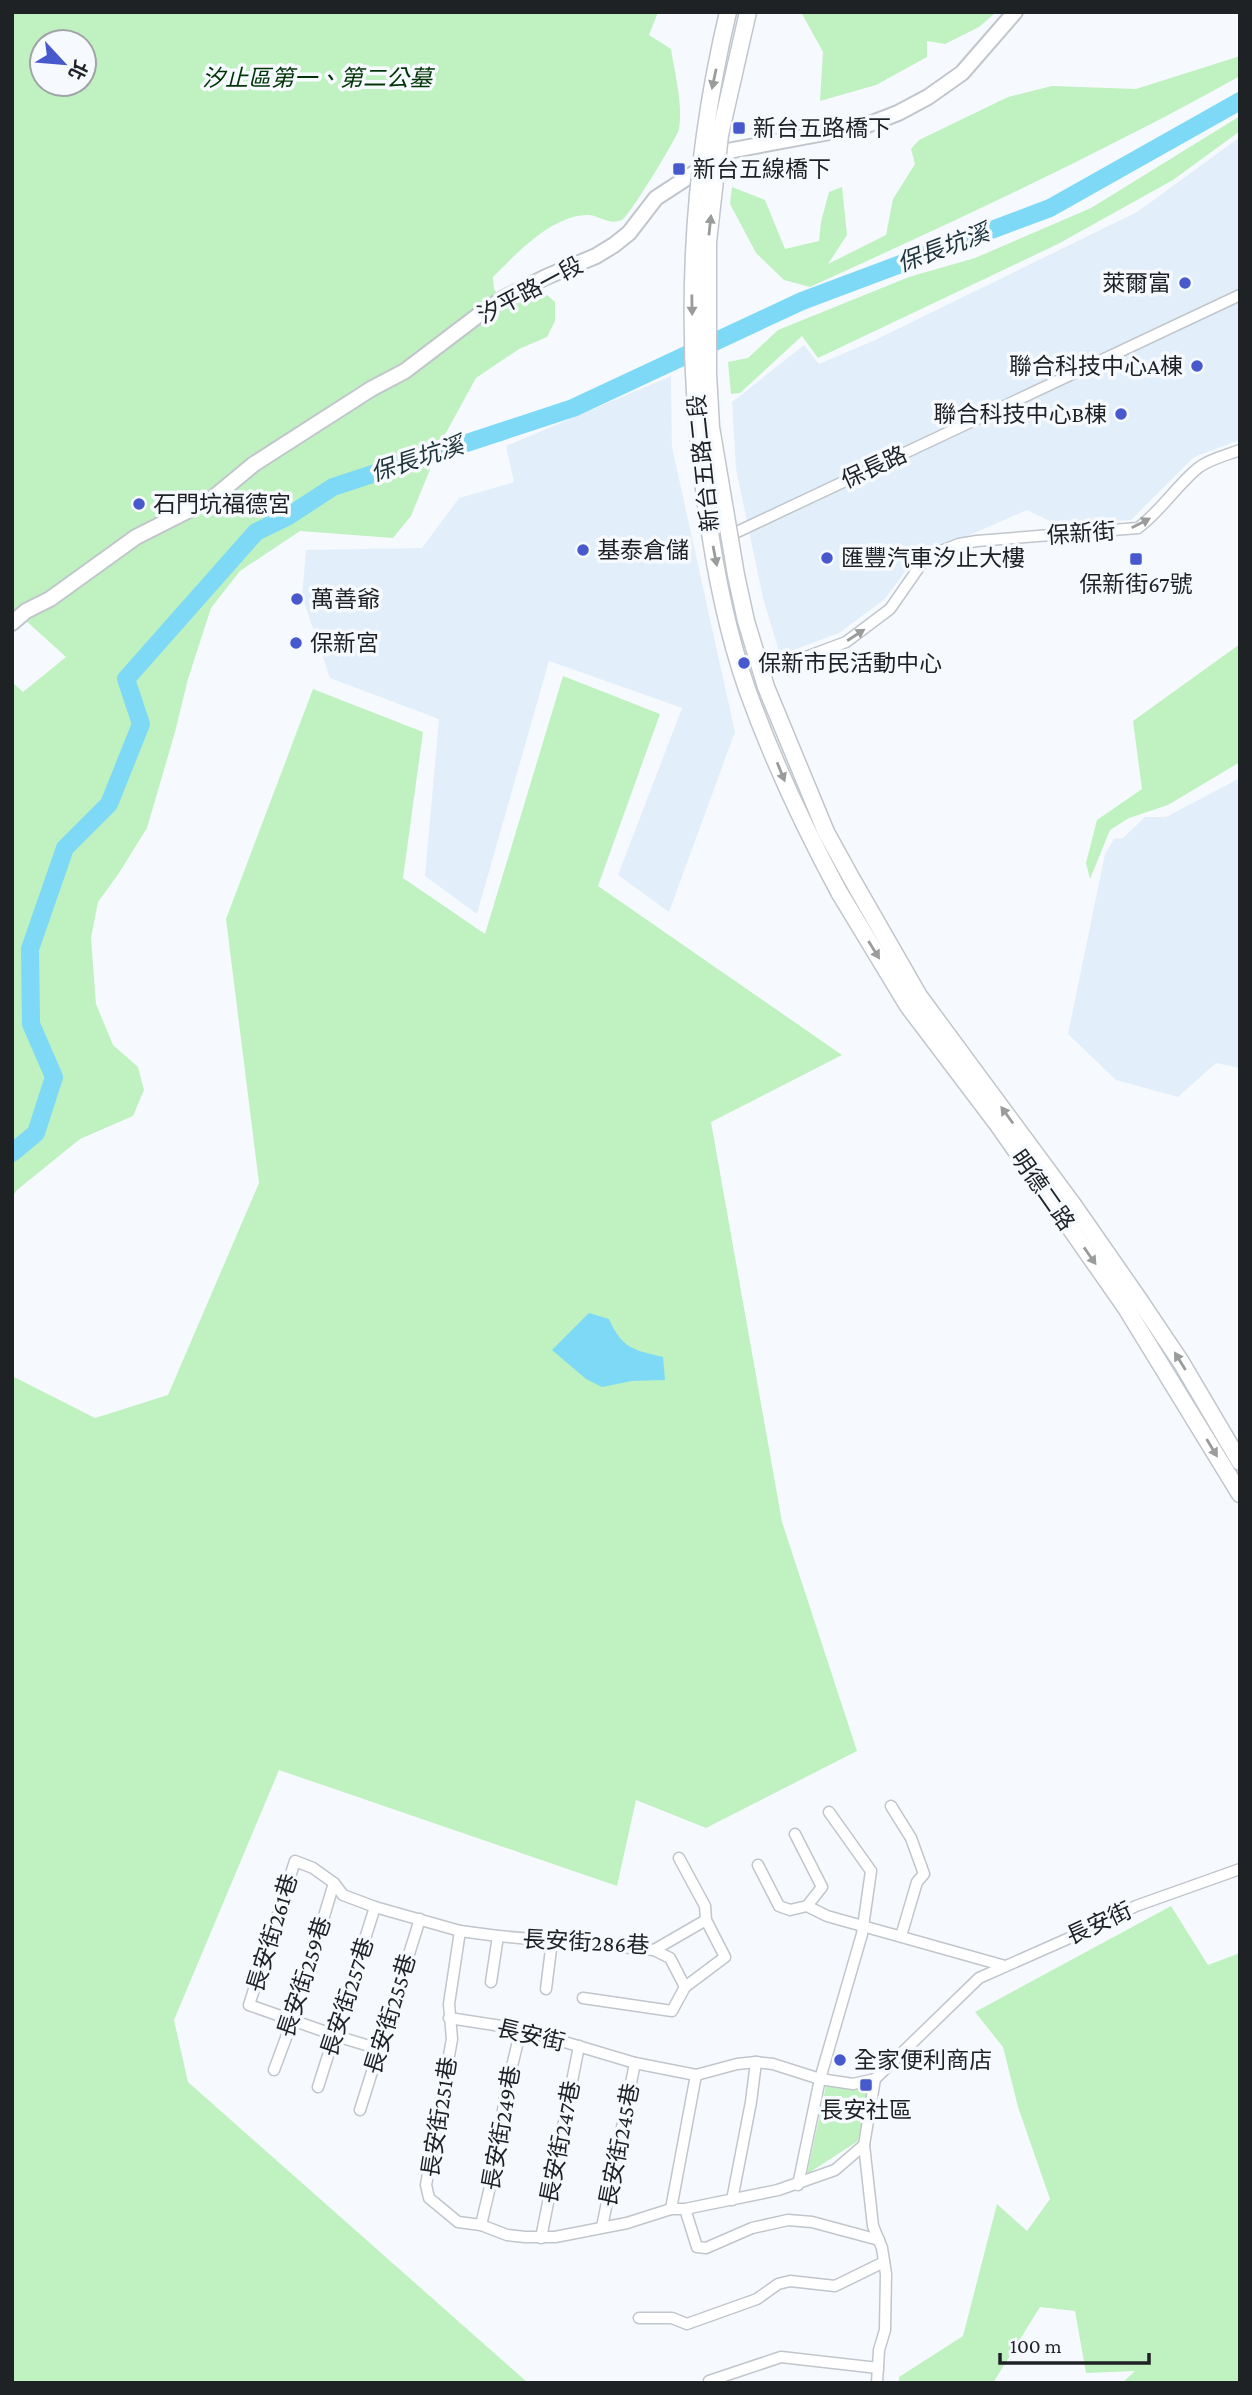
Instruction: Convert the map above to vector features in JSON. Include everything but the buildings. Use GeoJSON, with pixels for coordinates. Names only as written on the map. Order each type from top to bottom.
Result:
{"type":"FeatureCollection","features":[{"type":"Feature","properties":{"kind":"main road","name":"新台五路二段"},"geometry":{"type":"LineString","coordinates":[[728,12],[709,100],[695,216],[691,293],[697,426],[702,471],[718,571],[747,687],[796,809],[839,892]]}},
{"type":"Feature","properties":{"kind":"main road","name":"新台五路二段"},"geometry":{"type":"LineString","coordinates":[[748,12],[719,135],[708,242],[708,373],[711,427],[738,586],[766,687],[814,807],[853,881]]}},
{"type":"Feature","properties":{"kind":"main road","name":"明德二路"},"geometry":{"type":"LineString","coordinates":[[853,881],[919,996],[1074,1206],[1138,1298],[1181,1362],[1240,1462]]}},
{"type":"Feature","properties":{"kind":"main road","name":"明德二路"},"geometry":{"type":"LineString","coordinates":[[839,892],[908,1006],[998,1125],[1126,1308],[1240,1494]]}},
{"type":"Feature","properties":{"kind":"street","name":"汐平路一段"},"geometry":{"type":"LineString","coordinates":[[12,623],[136,537],[213,498],[254,464],[371,388],[405,371],[496,303],[597,256],[614,245],[629,233],[656,198],[728,151],[867,125],[898,113],[928,97],[962,73],[1015,12]]}},
{"type":"Feature","properties":{"kind":"street","name":"保長路"},"geometry":{"type":"LineString","coordinates":[[737,531],[1240,295]]}},
{"type":"Feature","properties":{"kind":"street","name":"保新街"},"geometry":{"type":"LineString","coordinates":[[771,670],[846,642],[867,628],[890,609],[922,563],[939,552],[959,544],[977,541],[1139,528],[1154,517],[1179,485],[1201,466],[1240,450]]}},
{"type":"Feature","properties":{"kind":"street"},"geometry":{"type":"LineString","coordinates":[[891,1806],[912,1838],[924,1874],[917,1882],[901,1936]]}},
{"type":"Feature","properties":{"kind":"street"},"geometry":{"type":"LineString","coordinates":[[798,2185],[820,2078],[863,1926],[871,1871],[829,1812]]}},
{"type":"Feature","properties":{"kind":"street"},"geometry":{"type":"LineString","coordinates":[[758,1865],[779,1906],[790,1910],[807,1906],[822,1887],[795,1834]]}},
{"type":"Feature","properties":{"kind":"street"},"geometry":{"type":"LineString","coordinates":[[583,1998],[672,2011],[685,1987],[724,1957],[706,1920],[705,1906],[679,1858]]}},
{"type":"Feature","properties":{"kind":"street","name":"長安街261巷"},"geometry":{"type":"LineString","coordinates":[[293,2019],[249,2005],[295,1861],[313,1868],[334,1883]]}},
{"type":"Feature","properties":{"kind":"street","name":"長安街"},"geometry":{"type":"LineString","coordinates":[[449,2018],[521,2029],[635,2063],[696,2075],[756,2062],[853,2084],[875,2079],[979,1978],[1136,1906],[1240,1869]]}},
{"type":"Feature","properties":{"kind":"street"},"geometry":{"type":"LineString","coordinates":[[334,1883],[344,1895],[375,1907],[460,1931],[449,2018]]}},
{"type":"Feature","properties":{"kind":"street","name":"長安街259巷"},"geometry":{"type":"LineString","coordinates":[[274,2070],[293,2019],[334,1883]]}},
{"type":"Feature","properties":{"kind":"street"},"geometry":{"type":"LineString","coordinates":[[807,1906],[827,1916],[1005,1966]]}},
{"type":"Feature","properties":{"kind":"street","name":"長安街257巷"},"geometry":{"type":"LineString","coordinates":[[318,2087],[375,1907]]}},
{"type":"Feature","properties":{"kind":"street","name":"長安街255巷"},"geometry":{"type":"LineString","coordinates":[[360,2110],[420,1919]]}},
{"type":"Feature","properties":{"kind":"street","name":"長安街286巷"},"geometry":{"type":"LineString","coordinates":[[460,1931],[654,1950],[706,1920]]}},
{"type":"Feature","properties":{"kind":"street"},"geometry":{"type":"LineString","coordinates":[[491,1982],[498,1936]]}},
{"type":"Feature","properties":{"kind":"street"},"geometry":{"type":"LineString","coordinates":[[546,1989],[552,1941]]}},
{"type":"Feature","properties":{"kind":"street"},"geometry":{"type":"LineString","coordinates":[[654,1950],[670,1958],[685,1987]]}},
{"type":"Feature","properties":{"kind":"street","name":"長安街251巷"},"geometry":{"type":"LineString","coordinates":[[449,2018],[452,2039],[426,2185],[429,2198],[458,2222],[481,2225]]}},
{"type":"Feature","properties":{"kind":"street"},"geometry":{"type":"LineString","coordinates":[[293,2019],[379,2049]]}},
{"type":"Feature","properties":{"kind":"street","name":"長安街249巷"},"geometry":{"type":"LineString","coordinates":[[481,2225],[497,2157],[505,2095],[521,2029]]}},
{"type":"Feature","properties":{"kind":"street","name":"長安街247巷"},"geometry":{"type":"LineString","coordinates":[[541,2238],[579,2046]]}},
{"type":"Feature","properties":{"kind":"street"},"geometry":{"type":"LineString","coordinates":[[732,2200],[756,2062]]}},
{"type":"Feature","properties":{"kind":"street","name":"長安街245巷"},"geometry":{"type":"LineString","coordinates":[[602,2227],[635,2063]]}},
{"type":"Feature","properties":{"kind":"street"},"geometry":{"type":"LineString","coordinates":[[671,2209],[696,2075]]}},
{"type":"Feature","properties":{"kind":"street"},"geometry":{"type":"LineString","coordinates":[[875,2079],[864,2145],[873,2226],[879,2240],[886,2274],[885,2330],[877,2383]]}},
{"type":"Feature","properties":{"kind":"street"},"geometry":{"type":"LineString","coordinates":[[481,2225],[507,2235],[555,2237],[671,2209],[685,2209],[798,2185],[835,2170],[864,2145]]}},
{"type":"Feature","properties":{"kind":"street"},"geometry":{"type":"LineString","coordinates":[[685,2209],[697,2247],[706,2248],[752,2228],[788,2220],[812,2222],[879,2240]]}},
{"type":"Feature","properties":{"kind":"street"},"geometry":{"type":"LineString","coordinates":[[639,2318],[672,2318],[687,2324],[757,2299],[778,2284],[790,2281],[835,2286],[884,2262]]}},
{"type":"Feature","properties":{"kind":"street"},"geometry":{"type":"LineString","coordinates":[[709,2381],[781,2357],[878,2368]]}},
{"type":"Feature","properties":{"kind":"shaded area"},"geometry":{"type":"Polygon","coordinates":[[[1240,137],[1240,440],[1194,457],[1131,520],[1056,524],[1027,510],[914,559],[885,599],[839,633],[780,655],[763,598],[736,469],[732,402],[804,345],[819,364],[875,340],[1137,212],[1240,137]]]}},
{"type":"Feature","properties":{"kind":"shaded area"},"geometry":{"type":"Polygon","coordinates":[[[671,376],[672,447],[735,732],[669,912],[618,875],[682,708],[549,661],[477,914],[425,876],[439,719],[330,678],[302,596],[306,550],[422,548],[459,498],[514,482],[506,446],[671,376]]]}},
{"type":"Feature","properties":{"kind":"shaded area"},"geometry":{"type":"Polygon","coordinates":[[[1240,778],[1240,1068],[1216,1063],[1178,1097],[1116,1080],[1068,1034],[1105,854],[1114,839],[1123,838],[1145,817],[1166,817],[1240,778]]]}},
{"type":"Feature","properties":{"kind":"green space","name":"汐止區第一、第二公墓"},"geometry":{"type":"Polygon","coordinates":[[[12,12],[658,12],[649,35],[671,49],[680,119],[677,135],[653,176],[622,220],[612,222],[586,215],[560,222],[535,238],[493,277],[494,289],[507,306],[547,295],[555,302],[555,321],[547,337],[519,349],[476,378],[442,440],[411,516],[393,538],[300,531],[240,571],[211,608],[188,679],[147,828],[98,902],[91,938],[96,1004],[113,1045],[138,1067],[144,1090],[133,1116],[80,1139],[12,1197],[12,682],[23,692],[66,657],[25,620],[12,632],[12,12]]]}},
{"type":"Feature","properties":{"kind":"green space"},"geometry":{"type":"Polygon","coordinates":[[[801,12],[994,14],[979,27],[945,44],[927,41],[927,57],[876,85],[820,101],[823,52],[801,12]]]}},
{"type":"Feature","properties":{"kind":"green space"},"geometry":{"type":"Polygon","coordinates":[[[1240,56],[1240,76],[1187,105],[1027,186],[810,287],[784,280],[756,253],[730,204],[732,187],[765,200],[785,249],[819,241],[829,192],[842,187],[847,235],[828,264],[886,235],[893,199],[915,164],[911,149],[919,140],[1008,97],[1052,86],[1136,89],[1240,56]]]}},
{"type":"Feature","properties":{"kind":"green space"},"geometry":{"type":"Polygon","coordinates":[[[1240,116],[1240,131],[1173,180],[1058,244],[818,358],[802,336],[740,393],[731,394],[728,362],[748,358],[778,330],[909,277],[975,258],[1091,208],[1240,116]]]}},
{"type":"Feature","properties":{"kind":"green space"},"geometry":{"type":"Polygon","coordinates":[[[1240,644],[1240,762],[1168,805],[1129,818],[1110,830],[1090,879],[1086,863],[1097,820],[1142,789],[1133,721],[1240,644]]]}},
{"type":"Feature","properties":{"kind":"green space"},"geometry":{"type":"Polygon","coordinates":[[[563,676],[660,714],[598,886],[842,1055],[711,1122],[782,1522],[857,1751],[706,1828],[636,1800],[617,1886],[279,1770],[174,2020],[188,2082],[528,2383],[12,2383],[12,1376],[95,1418],[168,1395],[259,1183],[226,919],[313,689],[423,732],[403,878],[485,934],[563,676]]]}},
{"type":"Feature","properties":{"kind":"green space"},"geometry":{"type":"Polygon","coordinates":[[[1171,1906],[1208,1965],[1240,1953],[1240,2383],[1122,2383],[1135,2371],[1086,2373],[1075,2311],[1040,2307],[993,2383],[899,2383],[899,2377],[963,2336],[997,2204],[1027,2231],[1050,2199],[1018,2107],[1003,2047],[975,2012],[1171,1906]]]}},
{"type":"Feature","properties":{"kind":"green space"},"geometry":{"type":"Polygon","coordinates":[[[827,2081],[869,2088],[858,2141],[807,2174],[827,2081]]]}},
{"type":"Feature","properties":{"kind":"water"},"geometry":{"type":"Polygon","coordinates":[[[589,1313],[609,1319],[619,1337],[630,1347],[663,1357],[665,1380],[632,1381],[602,1387],[586,1379],[552,1350],[589,1313]]]}},
{"type":"Feature","properties":{"kind":"waterway","name":"保長坑溪"},"geometry":{"type":"LineString","coordinates":[[12,1153],[36,1133],[54,1077],[31,1024],[30,949],[65,848],[109,804],[141,724],[126,679],[256,532],[287,517],[333,487],[573,408],[802,301],[1050,208],[1240,101]]}},
{"type":"Feature","properties":{"kind":"place","name":"新台五路橋下"},"geometry":{"type":"Point","coordinates":[739,128]}},
{"type":"Feature","properties":{"kind":"place","name":"新台五線橋下"},"geometry":{"type":"Point","coordinates":[679,169]}},
{"type":"Feature","properties":{"kind":"place","name":"萊爾富"},"geometry":{"type":"Point","coordinates":[1185,283]}},
{"type":"Feature","properties":{"kind":"place","name":"聯合科技中心A棟"},"geometry":{"type":"Point","coordinates":[1197,366]}},
{"type":"Feature","properties":{"kind":"place","name":"聯合科技中心B棟"},"geometry":{"type":"Point","coordinates":[1121,414]}},
{"type":"Feature","properties":{"kind":"place","name":"石門坑福德宮"},"geometry":{"type":"Point","coordinates":[139,504]}},
{"type":"Feature","properties":{"kind":"place","name":"基泰倉儲"},"geometry":{"type":"Point","coordinates":[583,550]}},
{"type":"Feature","properties":{"kind":"place","name":"匯豐汽車汐止大樓"},"geometry":{"type":"Point","coordinates":[827,558]}},
{"type":"Feature","properties":{"kind":"place","name":"保新街67號"},"geometry":{"type":"Point","coordinates":[1136,559]}},
{"type":"Feature","properties":{"kind":"place","name":"萬善爺"},"geometry":{"type":"Point","coordinates":[297,599]}},
{"type":"Feature","properties":{"kind":"place","name":"保新宮"},"geometry":{"type":"Point","coordinates":[296,643]}},
{"type":"Feature","properties":{"kind":"place","name":"保新市民活動中心"},"geometry":{"type":"Point","coordinates":[744,663]}},
{"type":"Feature","properties":{"kind":"place","name":"全家便利商店"},"geometry":{"type":"Point","coordinates":[840,2060]}},
{"type":"Feature","properties":{"kind":"place","name":"長安社區"},"geometry":{"type":"Point","coordinates":[866,2085]}}]}
